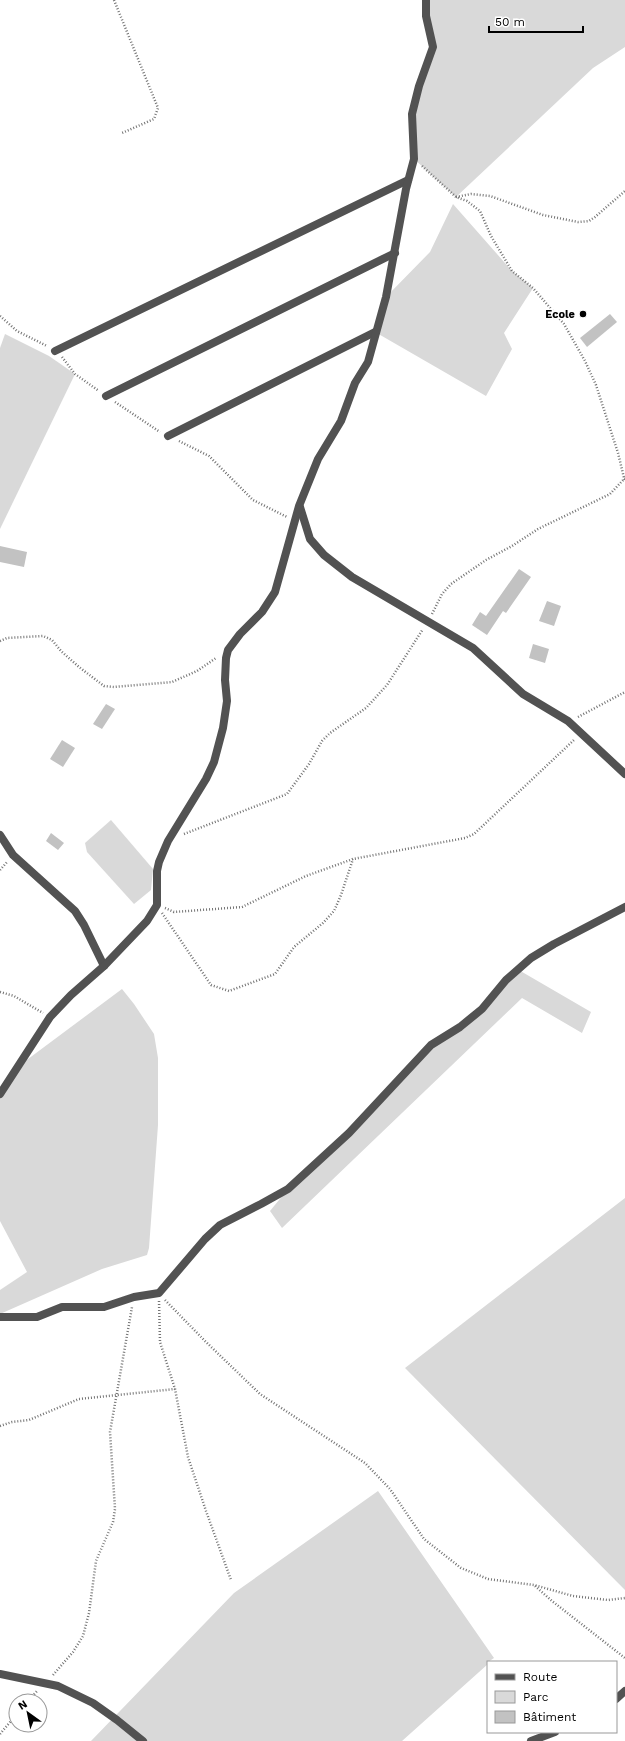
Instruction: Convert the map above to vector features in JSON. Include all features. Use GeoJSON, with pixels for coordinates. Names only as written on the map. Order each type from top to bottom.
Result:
{"type":"FeatureCollection","features":[{"type":"Feature","properties":{"kind":"street"},"geometry":{"type":"LineString","coordinates":[[0,1094],[50,1017],[71,995],[104,966],[146,921],[157,905],[157,871],[168,841],[206,779],[214,762],[223,728],[227,701],[225,680],[228,650],[240,634],[262,612],[275,592],[296,522],[299,506],[318,459],[341,421],[355,383],[368,362],[375,332],[386,297],[408,180],[414,159],[412,114],[418,86],[433,48],[426,16],[426,0]]}},
{"type":"Feature","properties":{"kind":"street"},"geometry":{"type":"LineString","coordinates":[[55,351],[408,180]]}},
{"type":"Feature","properties":{"kind":"street"},"geometry":{"type":"LineString","coordinates":[[106,396],[395,253]]}},
{"type":"Feature","properties":{"kind":"street"},"geometry":{"type":"LineString","coordinates":[[168,436],[375,332]]}},
{"type":"Feature","properties":{"kind":"street"},"geometry":{"type":"LineString","coordinates":[[299,506],[310,539],[324,555],[352,577],[473,648],[523,694],[568,721],[625,774]]}},
{"type":"Feature","properties":{"kind":"street"},"geometry":{"type":"LineString","coordinates":[[0,835],[13,855],[75,911],[84,925],[104,966]]}},
{"type":"Feature","properties":{"kind":"street"},"geometry":{"type":"LineString","coordinates":[[0,1318],[37,1317],[62,1307],[104,1307],[134,1297],[159,1293],[205,1239],[220,1225],[288,1189],[349,1132],[430,1045],[460,1027],[482,1010],[506,980],[526,962],[554,944],[625,907]]}},
{"type":"Feature","properties":{"kind":"street"},"geometry":{"type":"LineString","coordinates":[[0,1674],[58,1686],[93,1703],[144,1741]]}},
{"type":"Feature","properties":{"kind":"street"},"geometry":{"type":"LineString","coordinates":[[617,1698],[625,1691]]}},
{"type":"Feature","properties":{"kind":"street"},"geometry":{"type":"LineString","coordinates":[[531,1741],[552,1733]]}},
{"type":"Feature","properties":{"kind":"path"},"geometry":{"type":"LineString","coordinates":[[114,0],[158,108],[154,119],[122,133]]}},
{"type":"Feature","properties":{"kind":"path"},"geometry":{"type":"LineString","coordinates":[[414,159],[456,197],[467,200],[480,211],[491,236],[512,271],[533,288],[564,324],[596,385],[618,454],[625,482]]}},
{"type":"Feature","properties":{"kind":"path"},"geometry":{"type":"LineString","coordinates":[[456,197],[471,194],[490,196],[543,215],[578,222],[589,221],[625,191]]}},
{"type":"Feature","properties":{"kind":"path"},"geometry":{"type":"LineString","coordinates":[[0,316],[17,331],[55,351],[63,357],[75,374],[156,430],[209,456],[253,500],[296,522]]}},
{"type":"Feature","properties":{"kind":"path"},"geometry":{"type":"LineString","coordinates":[[168,841],[231,814],[286,794],[309,764],[322,741],[330,733],[357,716],[387,685],[428,621],[442,594],[451,584],[486,560],[512,546],[538,529],[610,494],[624,478]]}},
{"type":"Feature","properties":{"kind":"path"},"geometry":{"type":"LineString","coordinates":[[0,641],[7,638],[43,636],[52,640],[61,651],[79,667],[104,686],[114,688],[172,682],[197,671],[228,650]]}},
{"type":"Feature","properties":{"kind":"path"},"geometry":{"type":"LineString","coordinates":[[568,721],[625,692]]}},
{"type":"Feature","properties":{"kind":"path"},"geometry":{"type":"LineString","coordinates":[[157,905],[174,912],[242,907],[306,876],[352,859],[465,838],[474,834],[581,733]]}},
{"type":"Feature","properties":{"kind":"path"},"geometry":{"type":"LineString","coordinates":[[157,905],[211,985],[229,991],[275,974],[294,947],[323,923],[334,911],[341,896],[352,859]]}},
{"type":"Feature","properties":{"kind":"path"},"geometry":{"type":"LineString","coordinates":[[0,992],[14,996],[50,1017]]}},
{"type":"Feature","properties":{"kind":"path"},"geometry":{"type":"LineString","coordinates":[[159,1293],[160,1342],[175,1389],[188,1457],[231,1580]]}},
{"type":"Feature","properties":{"kind":"path"},"geometry":{"type":"LineString","coordinates":[[159,1293],[205,1341],[260,1394],[365,1463],[390,1489],[424,1539],[461,1568],[488,1579],[534,1585],[573,1596],[608,1600],[625,1598]]}},
{"type":"Feature","properties":{"kind":"path"},"geometry":{"type":"LineString","coordinates":[[36,1693],[73,1652],[83,1636],[89,1614],[96,1561],[113,1522],[115,1509],[110,1432],[128,1322],[134,1297]]}},
{"type":"Feature","properties":{"kind":"path"},"geometry":{"type":"LineString","coordinates":[[0,1426],[12,1422],[29,1420],[79,1399],[175,1389]]}},
{"type":"Feature","properties":{"kind":"path"},"geometry":{"type":"LineString","coordinates":[[534,1585],[564,1611],[625,1658]]}},
{"type":"Feature","properties":{"kind":"path"},"geometry":{"type":"LineString","coordinates":[[0,1734],[8,1724]]}},
{"type":"Feature","properties":{"kind":"green space"},"geometry":{"type":"Polygon","coordinates":[[[426,0],[625,0],[625,47],[593,68],[456,197],[414,159],[412,114],[433,47],[426,0]]]}},
{"type":"Feature","properties":{"kind":"green space"},"geometry":{"type":"Polygon","coordinates":[[[453,204],[512,271],[533,288],[504,333],[512,349],[486,396],[375,332],[386,297],[430,252],[453,204]]]}},
{"type":"Feature","properties":{"kind":"green space"},"geometry":{"type":"Polygon","coordinates":[[[5,334],[49,356],[75,374],[0,529],[0,348],[5,334]]]}},
{"type":"Feature","properties":{"kind":"green space"},"geometry":{"type":"Polygon","coordinates":[[[111,820],[153,869],[151,890],[134,904],[87,852],[85,843],[111,820]]]}},
{"type":"Feature","properties":{"kind":"green space"},"geometry":{"type":"Polygon","coordinates":[[[517,969],[591,1012],[582,1033],[522,998],[282,1228],[270,1211],[288,1189],[325,1156],[431,1045],[460,1027],[517,969]]]}},
{"type":"Feature","properties":{"kind":"green space"},"geometry":{"type":"Polygon","coordinates":[[[122,989],[154,1034],[158,1058],[158,1125],[149,1248],[147,1255],[102,1269],[0,1314],[0,1290],[27,1272],[0,1221],[0,1094],[20,1065],[122,989]]]}},
{"type":"Feature","properties":{"kind":"green space"},"geometry":{"type":"Polygon","coordinates":[[[625,1198],[625,1590],[405,1368],[625,1198]]]}},
{"type":"Feature","properties":{"kind":"green space"},"geometry":{"type":"Polygon","coordinates":[[[378,1491],[494,1658],[487,1661],[487,1665],[402,1741],[91,1741],[234,1593],[378,1491]]]}},
{"type":"Feature","properties":{"kind":"building"},"geometry":{"type":"Polygon","coordinates":[[[610,314],[617,322],[587,347],[580,338],[610,314]]]}},
{"type":"Feature","properties":{"kind":"building"},"geometry":{"type":"Polygon","coordinates":[[[0,546],[27,552],[24,567],[0,562],[0,546]]]}},
{"type":"Feature","properties":{"kind":"building"},"geometry":{"type":"Polygon","coordinates":[[[519,569],[531,577],[506,613],[503,611],[487,635],[472,625],[480,612],[486,616],[519,569]]]}},
{"type":"Feature","properties":{"kind":"building"},"geometry":{"type":"Polygon","coordinates":[[[547,601],[561,606],[554,626],[539,621],[547,601]]]}},
{"type":"Feature","properties":{"kind":"building"},"geometry":{"type":"Polygon","coordinates":[[[533,644],[549,649],[545,663],[529,658],[533,644]]]}},
{"type":"Feature","properties":{"kind":"building"},"geometry":{"type":"Polygon","coordinates":[[[106,704],[115,709],[102,729],[93,724],[106,704]]]}},
{"type":"Feature","properties":{"kind":"building"},"geometry":{"type":"Polygon","coordinates":[[[62,740],[75,748],[63,767],[50,759],[62,740]]]}},
{"type":"Feature","properties":{"kind":"building"},"geometry":{"type":"Polygon","coordinates":[[[51,833],[64,843],[58,850],[46,841],[51,833]]]}},
{"type":"Feature","properties":{"kind":"place","name":"Ecole"},"geometry":{"type":"Point","coordinates":[583,314]}}]}
